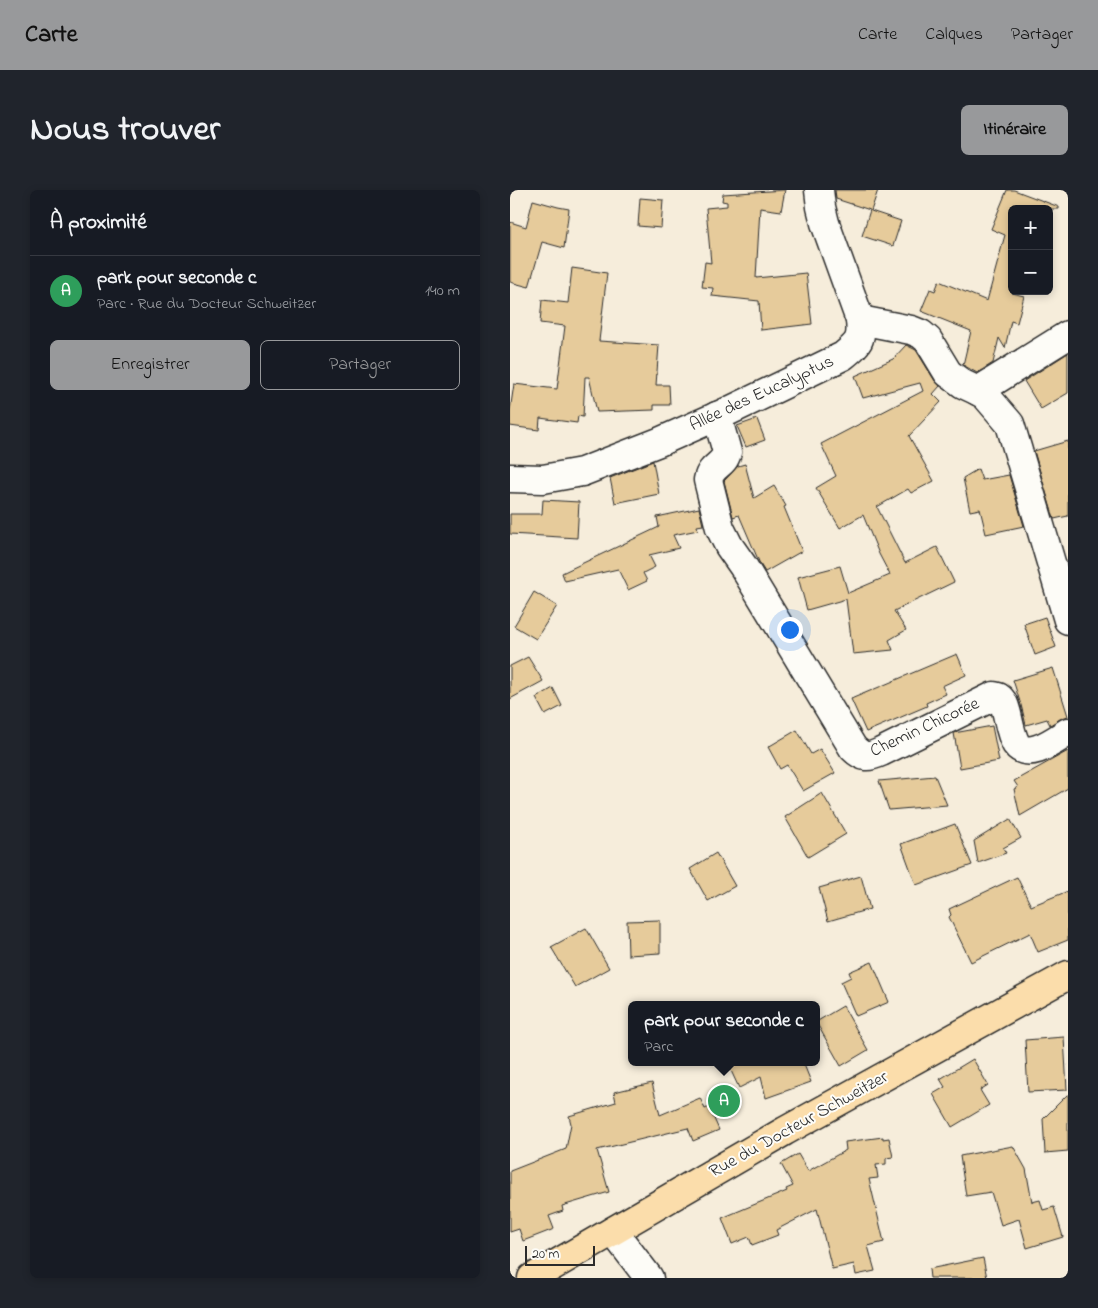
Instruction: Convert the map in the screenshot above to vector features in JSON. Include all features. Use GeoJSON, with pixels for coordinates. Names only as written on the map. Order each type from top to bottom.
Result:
{"type":"FeatureCollection","features":[{"type":"Feature","properties":{"kind":"main road","name":"Rue du Docteur Schweitzer"},"geometry":{"type":"LineString","coordinates":[[532,1278],[785,1131],[1068,975]]}},
{"type":"Feature","properties":{"kind":"street","name":"Allée des Eucalyptus"},"geometry":{"type":"LineString","coordinates":[[510,478],[543,479],[582,472],[659,442],[717,416],[843,356],[853,348],[862,335],[860,320],[825,223],[819,190]]}},
{"type":"Feature","properties":{"kind":"street"},"geometry":{"type":"LineString","coordinates":[[860,320],[911,330],[921,334],[928,340],[948,373],[963,384],[978,391],[990,401],[1010,424],[1068,620]]}},
{"type":"Feature","properties":{"kind":"street"},"geometry":{"type":"LineString","coordinates":[[978,391],[1068,335]]}},
{"type":"Feature","properties":{"kind":"street","name":"Chemin Chicorée"},"geometry":{"type":"LineString","coordinates":[[717,416],[727,456],[713,469],[708,480],[720,528],[852,748],[860,755],[867,757],[881,752],[994,696],[998,696],[1003,702],[1013,738],[1017,746],[1024,751],[1039,749],[1068,732]]}},
{"type":"Feature","properties":{"kind":"street"},"geometry":{"type":"LineString","coordinates":[[613,1231],[649,1278]]}},
{"type":"Feature","properties":{"kind":"building"},"geometry":{"type":"Polygon","coordinates":[[[785,190],[781,211],[760,208],[756,278],[806,273],[812,324],[761,330],[759,301],[712,296],[713,288],[702,287],[705,262],[711,263],[706,208],[727,206],[727,202],[722,201],[723,194],[785,190]]]}},
{"type":"Feature","properties":{"kind":"building"},"geometry":{"type":"Polygon","coordinates":[[[835,190],[878,190],[871,211],[901,221],[893,246],[862,236],[870,210],[836,199],[835,190]]]}},
{"type":"Feature","properties":{"kind":"building"},"geometry":{"type":"Polygon","coordinates":[[[1007,190],[1014,190],[1059,207],[1059,209],[1053,209],[1053,205],[1008,205],[1008,295],[1024,296],[1017,323],[1011,321],[1005,348],[999,338],[993,363],[977,373],[963,365],[971,331],[921,311],[930,289],[935,291],[939,281],[987,301],[1005,235],[991,229],[1007,190]]]}},
{"type":"Feature","properties":{"kind":"building"},"geometry":{"type":"Polygon","coordinates":[[[640,198],[663,200],[661,228],[638,226],[640,198]]]}},
{"type":"Feature","properties":{"kind":"building"},"geometry":{"type":"Polygon","coordinates":[[[533,200],[569,209],[564,248],[542,242],[529,287],[510,282],[510,222],[526,227],[533,200]]]}},
{"type":"Feature","properties":{"kind":"building"},"geometry":{"type":"Polygon","coordinates":[[[572,268],[607,273],[599,341],[659,345],[656,385],[669,385],[670,405],[654,405],[654,410],[597,412],[589,377],[585,377],[583,417],[578,416],[577,423],[540,418],[539,430],[510,426],[514,384],[557,389],[565,326],[540,323],[542,300],[568,303],[572,268]]]}},
{"type":"Feature","properties":{"kind":"building"},"geometry":{"type":"Polygon","coordinates":[[[906,345],[916,350],[940,386],[933,394],[941,402],[909,436],[934,481],[911,493],[908,489],[877,507],[905,563],[937,547],[954,582],[894,611],[906,630],[889,640],[893,650],[853,654],[846,599],[807,610],[798,577],[840,566],[848,593],[890,575],[863,515],[840,528],[816,488],[836,476],[821,444],[923,391],[920,383],[863,398],[855,376],[893,359],[906,345]]]}},
{"type":"Feature","properties":{"kind":"building"},"geometry":{"type":"Polygon","coordinates":[[[1068,353],[1068,393],[1041,409],[1024,381],[1068,353]]]}},
{"type":"Feature","properties":{"kind":"building"},"geometry":{"type":"Polygon","coordinates":[[[757,419],[765,440],[746,447],[737,426],[757,419]]]}},
{"type":"Feature","properties":{"kind":"building"},"geometry":{"type":"Polygon","coordinates":[[[1068,441],[1068,516],[1054,519],[1034,451],[1068,441]]]}},
{"type":"Feature","properties":{"kind":"building"},"geometry":{"type":"Polygon","coordinates":[[[653,461],[659,494],[615,503],[610,478],[653,461]]]}},
{"type":"Feature","properties":{"kind":"building"},"geometry":{"type":"Polygon","coordinates":[[[745,464],[754,498],[774,486],[786,506],[784,507],[802,551],[765,572],[739,515],[733,517],[724,481],[738,466],[745,464]]]}},
{"type":"Feature","properties":{"kind":"building"},"geometry":{"type":"Polygon","coordinates":[[[978,469],[982,480],[1009,475],[1024,526],[986,534],[980,509],[970,511],[963,478],[978,469]]]}},
{"type":"Feature","properties":{"kind":"building"},"geometry":{"type":"Polygon","coordinates":[[[543,500],[579,502],[577,538],[510,534],[510,514],[542,514],[543,500]]]}},
{"type":"Feature","properties":{"kind":"building"},"geometry":{"type":"Polygon","coordinates":[[[699,508],[703,525],[697,526],[698,530],[673,535],[679,548],[649,555],[655,567],[643,573],[647,581],[628,590],[618,569],[565,581],[562,573],[659,527],[657,517],[699,508]]]}},
{"type":"Feature","properties":{"kind":"building"},"geometry":{"type":"Polygon","coordinates":[[[534,592],[557,606],[536,639],[514,626],[534,592]]]}},
{"type":"Feature","properties":{"kind":"building"},"geometry":{"type":"Polygon","coordinates":[[[1045,617],[1056,647],[1035,655],[1024,624],[1045,617]]]}},
{"type":"Feature","properties":{"kind":"building"},"geometry":{"type":"Polygon","coordinates":[[[957,654],[966,675],[942,686],[946,694],[926,703],[927,706],[866,732],[851,699],[957,654]]]}},
{"type":"Feature","properties":{"kind":"building"},"geometry":{"type":"Polygon","coordinates":[[[528,657],[543,681],[510,699],[510,666],[528,657]]]}},
{"type":"Feature","properties":{"kind":"building"},"geometry":{"type":"Polygon","coordinates":[[[1053,668],[1068,716],[1050,725],[1047,719],[1026,725],[1013,680],[1053,668]]]}},
{"type":"Feature","properties":{"kind":"building"},"geometry":{"type":"Polygon","coordinates":[[[553,688],[562,706],[545,715],[536,698],[553,688]]]}},
{"type":"Feature","properties":{"kind":"building"},"geometry":{"type":"Polygon","coordinates":[[[992,726],[999,761],[960,768],[954,733],[992,726]]]}},
{"type":"Feature","properties":{"kind":"building"},"geometry":{"type":"Polygon","coordinates":[[[797,730],[811,754],[820,749],[835,773],[803,791],[787,765],[780,769],[768,747],[797,730]]]}},
{"type":"Feature","properties":{"kind":"building"},"geometry":{"type":"Polygon","coordinates":[[[1068,751],[1068,788],[1020,816],[1014,789],[1018,787],[1014,781],[1068,751]]]}},
{"type":"Feature","properties":{"kind":"building"},"geometry":{"type":"Polygon","coordinates":[[[935,776],[947,805],[889,810],[879,781],[935,776]]]}},
{"type":"Feature","properties":{"kind":"building"},"geometry":{"type":"Polygon","coordinates":[[[822,793],[846,834],[808,857],[785,817],[822,793]]]}},
{"type":"Feature","properties":{"kind":"building"},"geometry":{"type":"Polygon","coordinates":[[[1010,819],[1021,838],[1003,848],[1006,853],[978,863],[974,841],[1010,819]]]}},
{"type":"Feature","properties":{"kind":"building"},"geometry":{"type":"Polygon","coordinates":[[[955,824],[972,865],[916,885],[901,844],[955,824]]]}},
{"type":"Feature","properties":{"kind":"building"},"geometry":{"type":"Polygon","coordinates":[[[716,853],[735,886],[708,901],[690,869],[716,853]]]}},
{"type":"Feature","properties":{"kind":"building"},"geometry":{"type":"Polygon","coordinates":[[[861,876],[870,909],[828,921],[819,888],[861,876]]]}},
{"type":"Feature","properties":{"kind":"building"},"geometry":{"type":"Polygon","coordinates":[[[1017,877],[1031,906],[1068,891],[1068,940],[1038,952],[1030,933],[971,962],[949,917],[951,915],[949,909],[1017,877]]]}},
{"type":"Feature","properties":{"kind":"building"},"geometry":{"type":"Polygon","coordinates":[[[660,920],[660,953],[628,955],[627,921],[660,920]]]}},
{"type":"Feature","properties":{"kind":"building"},"geometry":{"type":"Polygon","coordinates":[[[586,928],[609,968],[575,987],[551,947],[586,928]]]}},
{"type":"Feature","properties":{"kind":"building"},"geometry":{"type":"Polygon","coordinates":[[[872,962],[889,1002],[856,1016],[841,982],[851,977],[849,972],[872,962]]]}},
{"type":"Feature","properties":{"kind":"building"},"geometry":{"type":"Polygon","coordinates":[[[843,1006],[868,1050],[841,1066],[820,1029],[820,1020],[843,1006]]]}},
{"type":"Feature","properties":{"kind":"building"},"geometry":{"type":"Polygon","coordinates":[[[1064,1037],[1067,1090],[1028,1092],[1025,1040],[1064,1037]]]}},
{"type":"Feature","properties":{"kind":"building"},"geometry":{"type":"Polygon","coordinates":[[[973,1059],[988,1085],[980,1090],[989,1105],[952,1127],[933,1094],[945,1087],[940,1079],[973,1059]]]}},
{"type":"Feature","properties":{"kind":"building"},"geometry":{"type":"Polygon","coordinates":[[[729,1066],[805,1066],[811,1082],[766,1098],[761,1077],[739,1088],[729,1066]]]}},
{"type":"Feature","properties":{"kind":"building"},"geometry":{"type":"Polygon","coordinates":[[[652,1083],[660,1115],[700,1098],[705,1109],[709,1107],[719,1130],[693,1141],[688,1128],[597,1150],[609,1192],[562,1206],[563,1211],[549,1216],[554,1229],[523,1241],[519,1229],[510,1232],[510,1171],[566,1149],[571,1124],[569,1116],[616,1102],[614,1092],[652,1083]]]}},
{"type":"Feature","properties":{"kind":"building"},"geometry":{"type":"Polygon","coordinates":[[[1068,1094],[1068,1151],[1045,1153],[1043,1119],[1068,1094]]]}},
{"type":"Feature","properties":{"kind":"building"},"geometry":{"type":"Polygon","coordinates":[[[883,1137],[883,1139],[889,1138],[893,1157],[886,1158],[886,1164],[876,1165],[878,1178],[869,1179],[884,1242],[868,1246],[875,1271],[856,1275],[854,1264],[832,1269],[817,1209],[776,1230],[778,1235],[752,1245],[749,1237],[732,1244],[722,1218],[787,1191],[786,1189],[793,1186],[781,1164],[798,1154],[808,1171],[846,1150],[845,1142],[883,1137]]]}},
{"type":"Feature","properties":{"kind":"building"},"geometry":{"type":"Polygon","coordinates":[[[1013,1146],[1026,1169],[1032,1202],[1040,1200],[1043,1210],[1054,1207],[1063,1237],[1027,1248],[1019,1219],[1001,1225],[991,1192],[966,1196],[960,1156],[1013,1146]]]}},
{"type":"Feature","properties":{"kind":"building"},"geometry":{"type":"Polygon","coordinates":[[[983,1258],[987,1278],[930,1278],[929,1269],[983,1258]]]}},
{"type":"Feature","properties":{"kind":"place","name":"park pour seconde c"},"geometry":{"type":"Point","coordinates":[724,1101]}}]}
